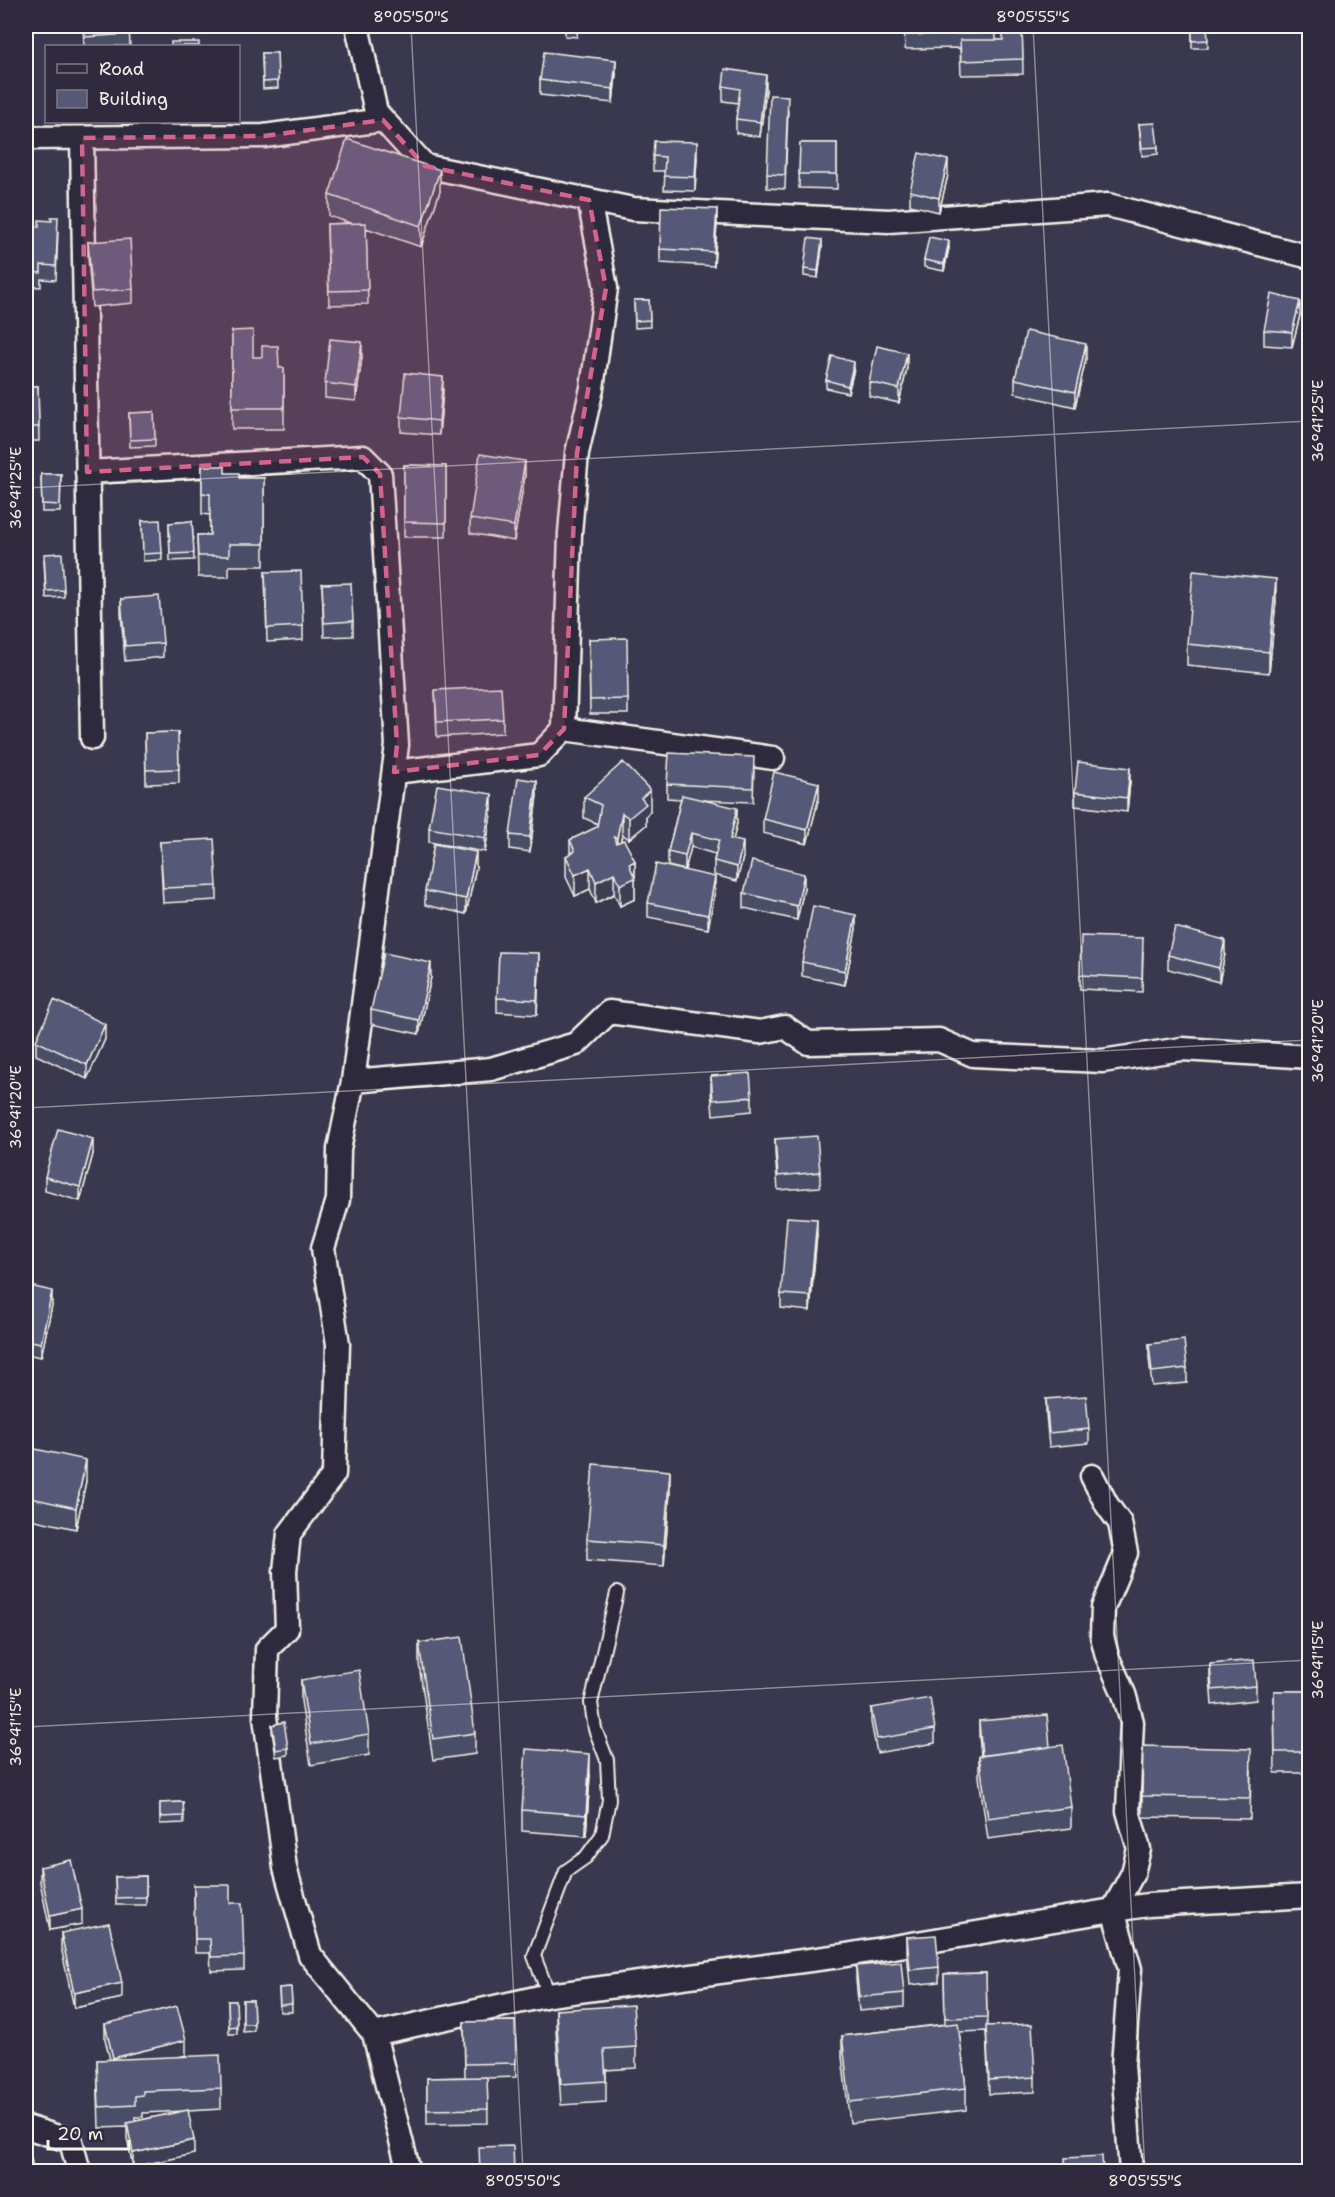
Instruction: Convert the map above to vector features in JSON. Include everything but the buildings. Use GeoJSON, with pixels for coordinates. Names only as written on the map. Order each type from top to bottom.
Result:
{"type":"FeatureCollection","features":[{"type":"Feature","properties":{"kind":"street"},"geometry":{"type":"LineString","coordinates":[[357,26],[376,112],[425,166],[633,209],[889,221],[1108,205],[1310,257]]}},
{"type":"Feature","properties":{"kind":"street"},"geometry":{"type":"LineString","coordinates":[[26,138],[264,136],[383,120]]}},
{"type":"Feature","properties":{"kind":"street"},"geometry":{"type":"LineString","coordinates":[[82,138],[92,738]]}},
{"type":"Feature","properties":{"kind":"street"},"geometry":{"type":"LineString","coordinates":[[394,772],[539,755],[564,729],[570,533],[577,453],[592,388],[606,288],[589,200]]}},
{"type":"Feature","properties":{"kind":"street"},"geometry":{"type":"LineString","coordinates":[[87,472],[363,457],[380,474],[397,745],[352,1081],[339,1149],[338,1200],[323,1248],[338,1344],[334,1474],[290,1534],[285,1571],[287,1629],[267,1649],[265,1717],[285,1868],[310,1955],[374,2034],[409,2172]]}},
{"type":"Feature","properties":{"kind":"street"},"geometry":{"type":"LineString","coordinates":[[564,729],[773,758]]}},
{"type":"Feature","properties":{"kind":"street"},"geometry":{"type":"LineString","coordinates":[[352,1081],[491,1069],[576,1044],[609,1012],[760,1032],[785,1027],[808,1043],[939,1040],[973,1055],[1102,1061],[1182,1049],[1310,1058]]}},
{"type":"Feature","properties":{"kind":"street"},"geometry":{"type":"LineString","coordinates":[[1092,1476],[1120,1522],[1126,1554],[1103,1608],[1102,1636],[1107,1656],[1124,1694],[1132,1722],[1128,1811],[1139,1849],[1133,1873],[1113,1910],[1130,1969],[1123,2065],[1131,2172]]}},
{"type":"Feature","properties":{"kind":"street"},"geometry":{"type":"LineString","coordinates":[[374,2034],[549,1995],[840,1956],[1113,1910],[1148,1905],[1310,1896]]}},
{"type":"Feature","properties":{"kind":"street"},"geometry":{"type":"LineString","coordinates":[[26,2127],[71,2141],[79,2172]]}},
{"type":"Feature","properties":{"kind":"lane"},"geometry":{"type":"LineString","coordinates":[[549,1995],[534,1956],[566,1871],[586,1857],[602,1835],[609,1800],[607,1760],[595,1729],[591,1703],[616,1593]]}},
{"type":"Feature","properties":{"kind":"highlighted area"},"geometry":{"type":"Polygon","coordinates":[[[383,120],[425,166],[589,200],[606,288],[577,453],[564,729],[539,755],[394,772],[397,745],[380,474],[363,457],[87,472],[82,138],[264,136],[383,120]]]}}]}
